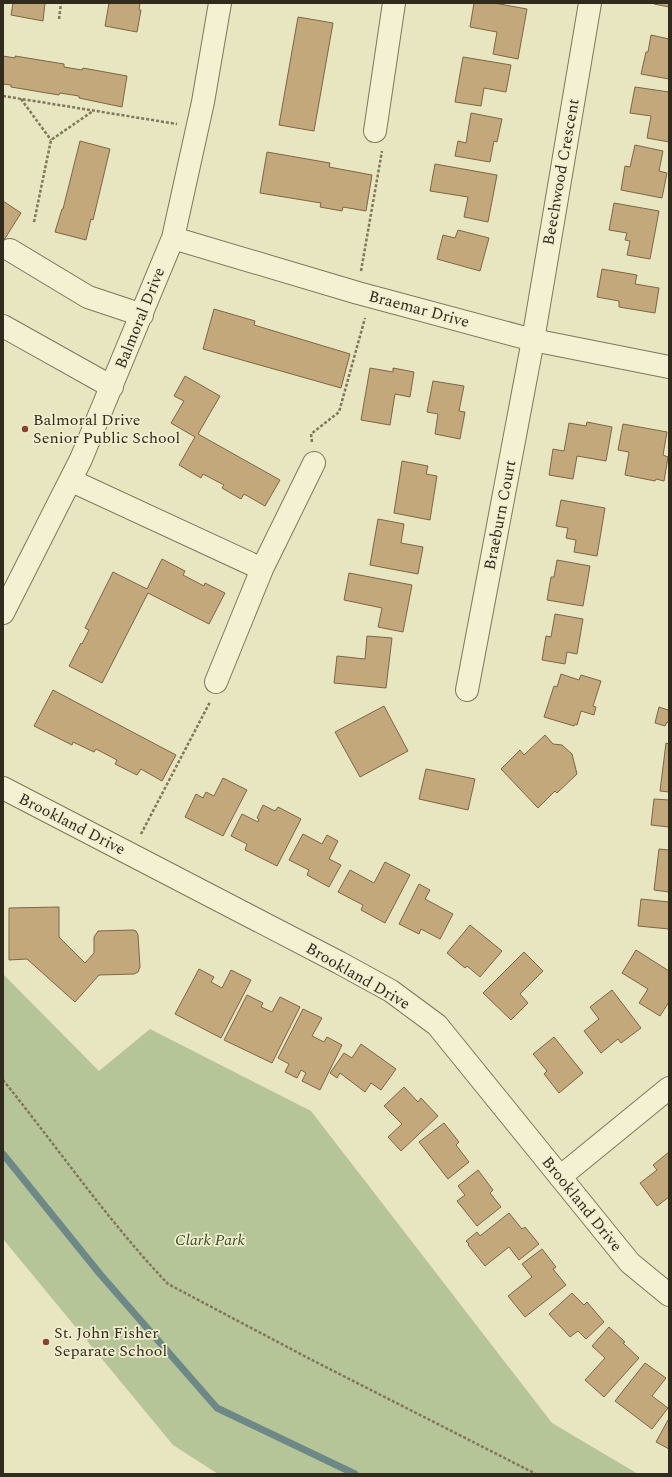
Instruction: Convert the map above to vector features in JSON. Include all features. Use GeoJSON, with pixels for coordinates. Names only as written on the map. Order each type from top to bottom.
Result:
{"type":"FeatureCollection","features":[{"type":"Feature","properties":{"kind":"street","name":"Balmoral Drive"},"geometry":{"type":"LineString","coordinates":[[3,613],[72,481],[173,238],[203,102],[220,3]]}},
{"type":"Feature","properties":{"kind":"street"},"geometry":{"type":"LineString","coordinates":[[375,132],[394,3]]}},
{"type":"Feature","properties":{"kind":"street","name":"Beechwood Crescent"},"geometry":{"type":"LineString","coordinates":[[533,340],[590,3]]}},
{"type":"Feature","properties":{"kind":"street","name":"Braemar Drive"},"geometry":{"type":"LineString","coordinates":[[173,238],[364,294],[533,340],[669,367]]}},
{"type":"Feature","properties":{"kind":"street"},"geometry":{"type":"LineString","coordinates":[[10,250],[88,297],[142,315]]}},
{"type":"Feature","properties":{"kind":"street"},"geometry":{"type":"LineString","coordinates":[[3,326],[112,387]]}},
{"type":"Feature","properties":{"kind":"street","name":"Braeburn Court"},"geometry":{"type":"LineString","coordinates":[[467,690],[533,340]]}},
{"type":"Feature","properties":{"kind":"street"},"geometry":{"type":"LineString","coordinates":[[216,682],[262,568],[314,463]]}},
{"type":"Feature","properties":{"kind":"street"},"geometry":{"type":"LineString","coordinates":[[72,481],[262,568]]}},
{"type":"Feature","properties":{"kind":"street","name":"Brookland Drive"},"geometry":{"type":"LineString","coordinates":[[3,788],[340,962],[385,988],[437,1025],[630,1263],[669,1295]]}},
{"type":"Feature","properties":{"kind":"street"},"geometry":{"type":"LineString","coordinates":[[560,1177],[669,1088]]}},
{"type":"Feature","properties":{"kind":"path"},"geometry":{"type":"LineString","coordinates":[[59,19],[61,3]]}},
{"type":"Feature","properties":{"kind":"path"},"geometry":{"type":"LineString","coordinates":[[3,96],[197,128]]}},
{"type":"Feature","properties":{"kind":"path"},"geometry":{"type":"LineString","coordinates":[[21,99],[51,140]]}},
{"type":"Feature","properties":{"kind":"path"},"geometry":{"type":"LineString","coordinates":[[34,222],[51,140],[94,111]]}},
{"type":"Feature","properties":{"kind":"path"},"geometry":{"type":"LineString","coordinates":[[314,463],[311,434],[339,412],[364,294],[383,146],[375,132]]}},
{"type":"Feature","properties":{"kind":"path"},"geometry":{"type":"LineString","coordinates":[[130,854],[214,695],[216,682]]}},
{"type":"Feature","properties":{"kind":"path"},"geometry":{"type":"LineString","coordinates":[[3,1080],[66,1161],[152,1267],[168,1284],[310,1359],[536,1474]]}},
{"type":"Feature","properties":{"kind":"green space","name":"Clark Park"},"geometry":{"type":"Polygon","coordinates":[[[3,974],[99,1071],[150,1029],[311,1111],[552,1423],[638,1474],[218,1474],[173,1445],[3,1239],[3,974]]]}},
{"type":"Feature","properties":{"kind":"building"},"geometry":{"type":"Polygon","coordinates":[[[13,3],[45,3],[43,21],[11,15],[13,3]]]}},
{"type":"Feature","properties":{"kind":"building"},"geometry":{"type":"Polygon","coordinates":[[[109,3],[140,3],[139,10],[141,10],[137,32],[105,26],[109,3]]]}},
{"type":"Feature","properties":{"kind":"building"},"geometry":{"type":"Polygon","coordinates":[[[474,3],[494,3],[527,9],[518,59],[493,54],[497,32],[470,27],[474,3]]]}},
{"type":"Feature","properties":{"kind":"building"},"geometry":{"type":"Polygon","coordinates":[[[669,3],[669,7],[654,4],[669,3]]]}},
{"type":"Feature","properties":{"kind":"building"},"geometry":{"type":"Polygon","coordinates":[[[298,17],[333,23],[314,131],[279,125],[298,17]]]}},
{"type":"Feature","properties":{"kind":"building"},"geometry":{"type":"Polygon","coordinates":[[[651,35],[669,39],[669,79],[641,74],[646,52],[648,52],[651,35]]]}},
{"type":"Feature","properties":{"kind":"building"},"geometry":{"type":"Polygon","coordinates":[[[3,56],[15,58],[15,56],[64,64],[64,67],[82,70],[83,68],[127,76],[122,107],[79,98],[79,96],[60,93],[59,95],[11,87],[11,85],[3,84],[3,56]]]}},
{"type":"Feature","properties":{"kind":"building"},"geometry":{"type":"Polygon","coordinates":[[[463,57],[511,65],[506,92],[484,88],[481,106],[455,102],[463,57]]]}},
{"type":"Feature","properties":{"kind":"building"},"geometry":{"type":"Polygon","coordinates":[[[635,87],[669,92],[669,142],[647,138],[651,116],[630,113],[635,87]]]}},
{"type":"Feature","properties":{"kind":"building"},"geometry":{"type":"Polygon","coordinates":[[[471,113],[502,119],[497,142],[494,141],[490,162],[455,156],[458,141],[466,143],[471,113]]]}},
{"type":"Feature","properties":{"kind":"building"},"geometry":{"type":"Polygon","coordinates":[[[80,141],[110,149],[93,220],[91,219],[86,240],[55,232],[63,209],[80,141]]]}},
{"type":"Feature","properties":{"kind":"building"},"geometry":{"type":"Polygon","coordinates":[[[635,145],[663,151],[659,171],[667,173],[662,198],[621,190],[625,166],[630,167],[635,145]]]}},
{"type":"Feature","properties":{"kind":"building"},"geometry":{"type":"Polygon","coordinates":[[[267,152],[330,163],[329,167],[372,175],[366,211],[343,207],[342,211],[320,207],[321,203],[260,193],[267,152]]]}},
{"type":"Feature","properties":{"kind":"building"},"geometry":{"type":"Polygon","coordinates":[[[435,164],[497,175],[488,222],[464,217],[468,197],[430,191],[435,164]]]}},
{"type":"Feature","properties":{"kind":"building"},"geometry":{"type":"Polygon","coordinates":[[[3,201],[21,213],[4,240],[3,240],[3,201]]]}},
{"type":"Feature","properties":{"kind":"building"},"geometry":{"type":"Polygon","coordinates":[[[614,203],[659,211],[650,259],[627,255],[630,241],[625,240],[627,233],[609,230],[614,203]]]}},
{"type":"Feature","properties":{"kind":"building"},"geometry":{"type":"Polygon","coordinates":[[[458,230],[489,238],[480,271],[437,259],[443,235],[455,238],[458,230]]]}},
{"type":"Feature","properties":{"kind":"building"},"geometry":{"type":"Polygon","coordinates":[[[602,269],[637,275],[635,284],[659,288],[655,313],[619,307],[619,301],[597,297],[602,269]]]}},
{"type":"Feature","properties":{"kind":"building"},"geometry":{"type":"Polygon","coordinates":[[[214,309],[255,321],[254,325],[350,354],[341,388],[203,349],[214,309]]]}},
{"type":"Feature","properties":{"kind":"building"},"geometry":{"type":"Polygon","coordinates":[[[370,368],[393,372],[393,368],[414,372],[410,397],[395,394],[390,425],[361,420],[370,368]]]}},
{"type":"Feature","properties":{"kind":"building"},"geometry":{"type":"Polygon","coordinates":[[[185,376],[220,396],[198,434],[280,480],[265,506],[244,494],[241,499],[222,488],[224,485],[203,474],[201,478],[179,465],[195,437],[171,423],[184,401],[174,396],[185,376]]]}},
{"type":"Feature","properties":{"kind":"building"},"geometry":{"type":"Polygon","coordinates":[[[433,381],[464,386],[459,411],[465,412],[460,439],[435,434],[438,414],[427,412],[433,381]]]}},
{"type":"Feature","properties":{"kind":"building"},"geometry":{"type":"Polygon","coordinates":[[[587,422],[612,427],[606,461],[577,456],[573,479],[549,475],[553,449],[564,451],[569,423],[586,426],[587,422]]]}},
{"type":"Feature","properties":{"kind":"building"},"geometry":{"type":"Polygon","coordinates":[[[623,424],[667,432],[663,455],[668,457],[664,481],[656,479],[655,481],[625,475],[629,452],[618,450],[623,424]]]}},
{"type":"Feature","properties":{"kind":"building"},"geometry":{"type":"Polygon","coordinates":[[[402,461],[428,466],[426,474],[437,476],[430,520],[394,513],[402,461]]]}},
{"type":"Feature","properties":{"kind":"building"},"geometry":{"type":"Polygon","coordinates":[[[561,500],[605,508],[597,556],[574,552],[576,540],[566,538],[568,528],[556,526],[561,500]]]}},
{"type":"Feature","properties":{"kind":"building"},"geometry":{"type":"Polygon","coordinates":[[[378,519],[404,524],[401,543],[423,547],[418,574],[370,565],[378,519]]]}},
{"type":"Feature","properties":{"kind":"building"},"geometry":{"type":"Polygon","coordinates":[[[162,559],[185,571],[183,575],[204,586],[205,583],[225,593],[209,624],[148,593],[102,683],[69,666],[89,630],[85,628],[113,572],[147,589],[162,559]]]}},
{"type":"Feature","properties":{"kind":"building"},"geometry":{"type":"Polygon","coordinates":[[[557,560],[590,566],[583,606],[547,600],[551,577],[554,577],[557,560]]]}},
{"type":"Feature","properties":{"kind":"building"},"geometry":{"type":"Polygon","coordinates":[[[349,573],[412,585],[403,632],[378,627],[382,608],[344,600],[349,573]]]}},
{"type":"Feature","properties":{"kind":"building"},"geometry":{"type":"Polygon","coordinates":[[[555,614],[583,619],[577,654],[567,652],[565,664],[542,660],[546,636],[551,637],[555,614]]]}},
{"type":"Feature","properties":{"kind":"building"},"geometry":{"type":"Polygon","coordinates":[[[367,636],[392,638],[386,688],[334,683],[337,656],[365,659],[367,636]]]}},
{"type":"Feature","properties":{"kind":"building"},"geometry":{"type":"Polygon","coordinates":[[[561,674],[579,680],[581,675],[601,681],[593,706],[596,707],[594,715],[581,711],[577,725],[575,724],[574,726],[544,717],[554,686],[557,687],[561,674]]]}},
{"type":"Feature","properties":{"kind":"building"},"geometry":{"type":"Polygon","coordinates":[[[53,690],[176,755],[162,781],[141,769],[137,775],[115,764],[117,760],[96,749],[94,752],[73,742],[72,745],[34,726],[53,690]]]}},
{"type":"Feature","properties":{"kind":"building"},"geometry":{"type":"Polygon","coordinates":[[[384,706],[408,751],[360,777],[335,732],[384,706]]]}},
{"type":"Feature","properties":{"kind":"building"},"geometry":{"type":"Polygon","coordinates":[[[659,707],[668,710],[669,707],[669,723],[667,722],[665,726],[655,723],[659,707]]]}},
{"type":"Feature","properties":{"kind":"building"},"geometry":{"type":"Polygon","coordinates":[[[545,735],[553,744],[562,745],[572,754],[577,774],[557,793],[555,791],[538,808],[501,769],[520,750],[524,755],[545,735]]]}},
{"type":"Feature","properties":{"kind":"building"},"geometry":{"type":"Polygon","coordinates":[[[666,743],[669,744],[669,792],[660,791],[666,743]]]}},
{"type":"Feature","properties":{"kind":"building"},"geometry":{"type":"Polygon","coordinates":[[[426,769],[475,779],[468,810],[419,799],[426,769]]]}},
{"type":"Feature","properties":{"kind":"building"},"geometry":{"type":"Polygon","coordinates":[[[223,778],[247,790],[223,836],[185,817],[196,794],[203,798],[206,792],[214,796],[223,778]]]}},
{"type":"Feature","properties":{"kind":"building"},"geometry":{"type":"Polygon","coordinates":[[[654,799],[669,800],[669,827],[651,825],[654,799]]]}},
{"type":"Feature","properties":{"kind":"building"},"geometry":{"type":"Polygon","coordinates":[[[263,805],[275,811],[278,807],[301,819],[277,866],[245,850],[247,844],[231,836],[242,814],[258,822],[259,819],[257,818],[263,805]]]}},
{"type":"Feature","properties":{"kind":"building"},"geometry":{"type":"Polygon","coordinates":[[[303,834],[322,844],[327,835],[338,841],[329,859],[341,865],[329,887],[307,875],[309,870],[289,860],[303,834]]]}},
{"type":"Feature","properties":{"kind":"building"},"geometry":{"type":"Polygon","coordinates":[[[659,849],[669,850],[669,892],[654,890],[659,849]]]}},
{"type":"Feature","properties":{"kind":"building"},"geometry":{"type":"Polygon","coordinates":[[[385,862],[410,875],[385,923],[361,910],[363,905],[338,892],[350,870],[374,883],[385,862]]]}},
{"type":"Feature","properties":{"kind":"building"},"geometry":{"type":"Polygon","coordinates":[[[419,884],[430,890],[425,899],[453,914],[440,939],[421,929],[419,934],[399,924],[419,884]]]}},
{"type":"Feature","properties":{"kind":"building"},"geometry":{"type":"Polygon","coordinates":[[[641,899],[669,902],[669,929],[638,926],[641,899]]]}},
{"type":"Feature","properties":{"kind":"building"},"geometry":{"type":"Polygon","coordinates":[[[59,907],[59,937],[85,963],[94,953],[94,937],[98,931],[136,931],[138,935],[140,967],[138,972],[134,974],[99,975],[75,1002],[27,959],[9,960],[9,908],[59,907]]]}},
{"type":"Feature","properties":{"kind":"building"},"geometry":{"type":"Polygon","coordinates":[[[470,925],[502,951],[480,977],[467,966],[465,968],[447,953],[470,925]]]}},
{"type":"Feature","properties":{"kind":"building"},"geometry":{"type":"Polygon","coordinates":[[[636,950],[669,971],[669,1002],[660,1016],[639,1003],[648,989],[622,973],[636,950]]]}},
{"type":"Feature","properties":{"kind":"building"},"geometry":{"type":"Polygon","coordinates":[[[524,952],[543,971],[520,994],[528,1003],[511,1020],[483,993],[524,952]]]}},
{"type":"Feature","properties":{"kind":"building"},"geometry":{"type":"Polygon","coordinates":[[[199,969],[214,977],[211,982],[222,988],[231,970],[251,980],[221,1038],[175,1014],[199,969]]]}},
{"type":"Feature","properties":{"kind":"building"},"geometry":{"type":"Polygon","coordinates":[[[612,990],[641,1028],[621,1043],[618,1039],[601,1053],[584,1031],[599,1019],[590,1007],[612,990]]]}},
{"type":"Feature","properties":{"kind":"building"},"geometry":{"type":"Polygon","coordinates":[[[247,995],[263,1003],[261,1007],[272,1012],[280,997],[300,1007],[272,1063],[224,1040],[247,995]]]}},
{"type":"Feature","properties":{"kind":"building"},"geometry":{"type":"Polygon","coordinates":[[[303,1009],[322,1018],[312,1036],[324,1042],[327,1037],[342,1045],[320,1090],[302,1081],[306,1073],[301,1070],[297,1078],[285,1072],[289,1064],[278,1058],[303,1009]]]}},
{"type":"Feature","properties":{"kind":"building"},"geometry":{"type":"Polygon","coordinates":[[[554,1037],[583,1073],[559,1093],[544,1074],[547,1071],[533,1054],[554,1037]]]}},
{"type":"Feature","properties":{"kind":"building"},"geometry":{"type":"Polygon","coordinates":[[[361,1044],[396,1069],[381,1090],[371,1083],[365,1092],[340,1073],[337,1078],[330,1073],[344,1053],[352,1058],[361,1044]]]}},
{"type":"Feature","properties":{"kind":"building"},"geometry":{"type":"Polygon","coordinates":[[[404,1087],[418,1102],[421,1098],[438,1116],[401,1151],[388,1137],[402,1124],[384,1106],[404,1087]]]}},
{"type":"Feature","properties":{"kind":"building"},"geometry":{"type":"Polygon","coordinates":[[[444,1123],[459,1142],[456,1145],[469,1162],[448,1179],[419,1142],[444,1123]]]}},
{"type":"Feature","properties":{"kind":"building"},"geometry":{"type":"Polygon","coordinates":[[[669,1152],[669,1197],[657,1206],[640,1183],[657,1170],[653,1165],[669,1152]]]}},
{"type":"Feature","properties":{"kind":"building"},"geometry":{"type":"Polygon","coordinates":[[[478,1170],[493,1190],[490,1193],[501,1207],[477,1226],[457,1201],[465,1195],[458,1186],[478,1170]]]}},
{"type":"Feature","properties":{"kind":"building"},"geometry":{"type":"Polygon","coordinates":[[[509,1213],[522,1229],[525,1227],[539,1244],[519,1260],[509,1247],[485,1266],[466,1241],[477,1232],[480,1236],[509,1213]]]}},
{"type":"Feature","properties":{"kind":"building"},"geometry":{"type":"Polygon","coordinates":[[[542,1249],[556,1267],[553,1269],[566,1285],[525,1317],[508,1296],[532,1277],[522,1264],[542,1249]]]}},
{"type":"Feature","properties":{"kind":"building"},"geometry":{"type":"Polygon","coordinates":[[[572,1293],[584,1305],[587,1302],[604,1322],[586,1339],[578,1331],[570,1337],[549,1314],[572,1293]]]}},
{"type":"Feature","properties":{"kind":"building"},"geometry":{"type":"Polygon","coordinates":[[[609,1327],[639,1358],[604,1397],[585,1380],[605,1358],[592,1346],[609,1327]]]}},
{"type":"Feature","properties":{"kind":"building"},"geometry":{"type":"Polygon","coordinates":[[[645,1363],[666,1378],[652,1396],[668,1408],[652,1429],[615,1401],[645,1363]]]}},
{"type":"Feature","properties":{"kind":"building"},"geometry":{"type":"Polygon","coordinates":[[[668,1420],[669,1421],[669,1449],[656,1442],[668,1420]]]}},
{"type":"Feature","properties":{"kind":"waterway"},"geometry":{"type":"LineString","coordinates":[[3,1154],[100,1274],[217,1408],[355,1474]]}},
{"type":"Feature","properties":{"kind":"place","name":"Balmoral Drive Senior Public School"},"geometry":{"type":"Point","coordinates":[25,429]}},
{"type":"Feature","properties":{"kind":"place","name":"St. John Fisher Separate School"},"geometry":{"type":"Point","coordinates":[46,1342]}}]}
